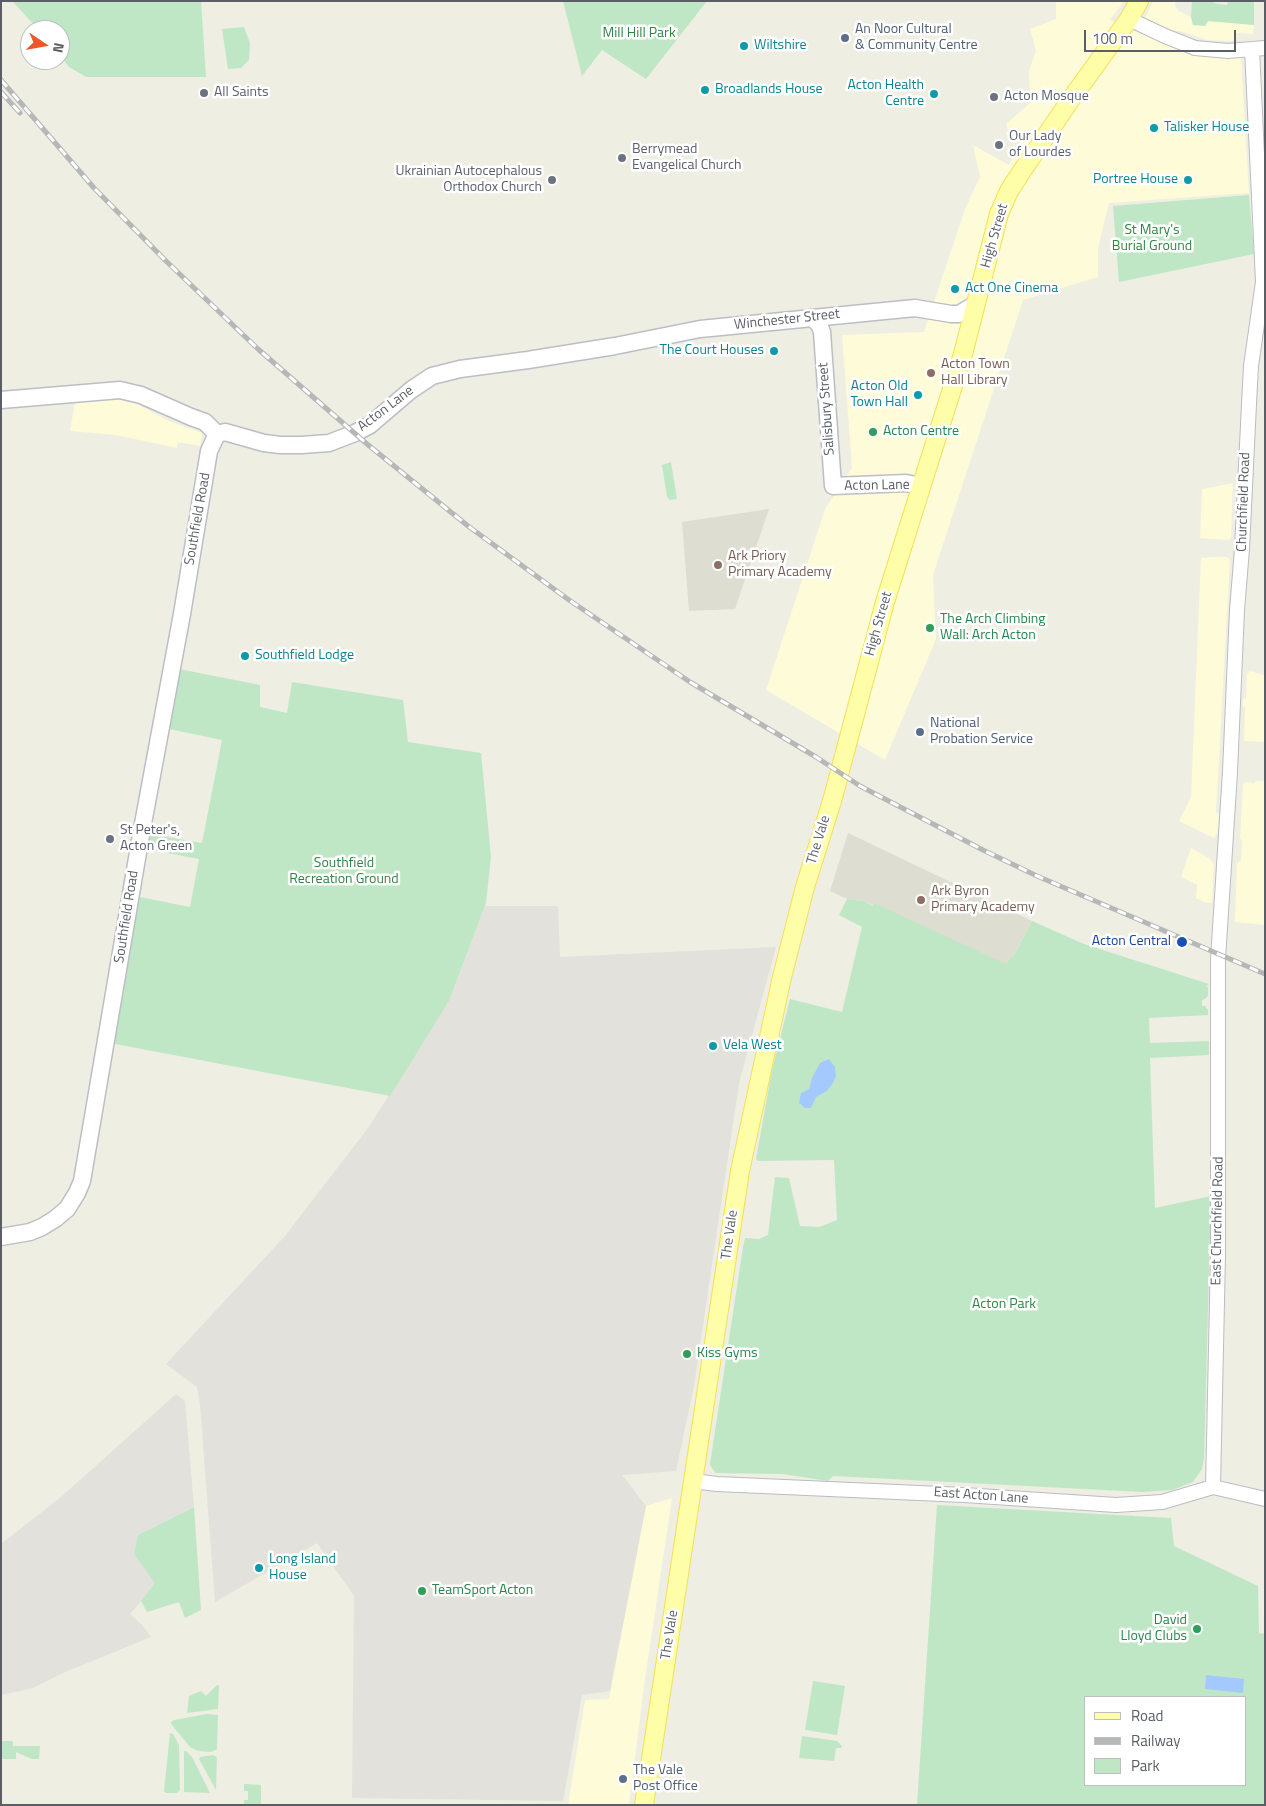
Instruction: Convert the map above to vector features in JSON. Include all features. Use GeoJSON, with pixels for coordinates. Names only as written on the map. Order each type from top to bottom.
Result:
{"type":"FeatureCollection","features":[{"type":"Feature","properties":{"kind":"main road","name":"High Street"},"geometry":{"type":"LineString","coordinates":[[865,674],[966,339],[999,214],[1009,190],[1129,19],[1139,1]]}},
{"type":"Feature","properties":{"kind":"main road","name":"Winchester Street"},"geometry":{"type":"LineString","coordinates":[[631,342],[700,329],[817,325],[834,316],[915,308],[927,308],[943,313],[959,314],[976,304]]}},
{"type":"Feature","properties":{"kind":"main road"},"geometry":{"type":"LineString","coordinates":[[943,313],[955,324],[966,339]]}},
{"type":"Feature","properties":{"kind":"main road","name":"Salisbury Street"},"geometry":{"type":"LineString","coordinates":[[817,325],[832,486]]}},
{"type":"Feature","properties":{"kind":"main road","name":"Acton Lane"},"geometry":{"type":"LineString","coordinates":[[217,434],[225,432],[280,445],[302,446],[329,443],[370,425],[411,390],[432,376],[460,369],[528,360],[631,342]]}},
{"type":"Feature","properties":{"kind":"main road"},"geometry":{"type":"LineString","coordinates":[[1,400],[120,390],[141,395],[191,418],[205,422],[217,434]]}},
{"type":"Feature","properties":{"kind":"main road","name":"Southfield Road"},"geometry":{"type":"LineString","coordinates":[[1,1237],[30,1232],[55,1219],[67,1208],[82,1181],[209,451],[217,434]]}},
{"type":"Feature","properties":{"kind":"main road","name":"Acton Lane"},"geometry":{"type":"LineString","coordinates":[[832,486],[906,484],[921,486]]}},
{"type":"Feature","properties":{"kind":"main road","name":"The Vale"},"geometry":{"type":"LineString","coordinates":[[644,1805],[740,1171],[756,1091],[801,901],[832,801],[865,674]]}},
{"type":"Feature","properties":{"kind":"street"},"geometry":{"type":"LineString","coordinates":[[1129,19],[1195,48],[1228,51],[1258,49]]}},
{"type":"Feature","properties":{"kind":"street","name":"Churchfield Road"},"geometry":{"type":"LineString","coordinates":[[1218,954],[1230,772],[1248,413],[1262,282],[1258,49]]}},
{"type":"Feature","properties":{"kind":"street","name":"East Churchfield Road"},"geometry":{"type":"LineString","coordinates":[[1213,1487],[1217,1367],[1218,954]]}},
{"type":"Feature","properties":{"kind":"street","name":"East Acton Lane"},"geometry":{"type":"LineString","coordinates":[[693,1481],[717,1484],[956,1494],[1116,1505],[1162,1502],[1213,1487],[1265,1499]]}},
{"type":"Feature","properties":{"kind":"shaded area"},"geometry":{"type":"Polygon","coordinates":[[[1056,1],[1124,1],[1110,20],[1184,50],[1203,54],[1241,57],[1249,193],[1109,203],[1098,248],[1098,277],[1023,300],[933,575],[936,639],[885,760],[766,690],[825,509],[852,468],[842,335],[924,332],[965,209],[980,177],[973,145],[1009,165],[1021,143],[1006,134],[1008,130],[1006,124],[1030,103],[1029,71],[1036,51],[1030,29],[1056,19],[1056,1]]]}},
{"type":"Feature","properties":{"kind":"shaded area"},"geometry":{"type":"Polygon","coordinates":[[[1153,1],[1176,1],[1175,6],[1179,11],[1191,17],[1193,25],[1208,21],[1254,25],[1253,34],[1237,33],[1233,41],[1207,40],[1184,32],[1165,29],[1145,18],[1153,1]]]}},
{"type":"Feature","properties":{"kind":"shaded area"},"geometry":{"type":"Polygon","coordinates":[[[127,399],[169,421],[202,433],[200,446],[178,442],[177,448],[116,435],[70,431],[75,402],[127,399]]]}},
{"type":"Feature","properties":{"kind":"shaded area"},"geometry":{"type":"Polygon","coordinates":[[[1233,483],[1231,538],[1228,540],[1200,538],[1202,489],[1233,483]]]}},
{"type":"Feature","properties":{"kind":"shaded area","name":"Ark Priory Primary Academy"},"geometry":{"type":"Polygon","coordinates":[[[769,509],[735,609],[689,611],[682,522],[769,509]]]}},
{"type":"Feature","properties":{"kind":"shaded area"},"geometry":{"type":"Polygon","coordinates":[[[1227,557],[1230,560],[1216,812],[1219,814],[1217,834],[1214,838],[1179,821],[1191,797],[1201,558],[1227,557]]]}},
{"type":"Feature","properties":{"kind":"shaded area"},"geometry":{"type":"Polygon","coordinates":[[[1250,671],[1265,675],[1265,742],[1244,741],[1245,707],[1243,707],[1243,699],[1246,698],[1247,674],[1250,671]]]}},
{"type":"Feature","properties":{"kind":"shaded area"},"geometry":{"type":"Polygon","coordinates":[[[1255,781],[1265,781],[1265,925],[1235,922],[1237,863],[1241,860],[1242,841],[1240,838],[1243,784],[1246,782],[1255,783],[1255,781]]]}},
{"type":"Feature","properties":{"kind":"shaded area","name":"Ark Byron Primary Academy"},"geometry":{"type":"Polygon","coordinates":[[[848,833],[1032,921],[1006,969],[864,901],[847,899],[830,891],[848,833]]]}},
{"type":"Feature","properties":{"kind":"shaded area"},"geometry":{"type":"Polygon","coordinates":[[[1191,848],[1209,858],[1214,865],[1212,903],[1196,898],[1197,885],[1181,877],[1191,848]]]}},
{"type":"Feature","properties":{"kind":"shaded area"},"geometry":{"type":"Polygon","coordinates":[[[485,906],[558,906],[560,957],[776,947],[739,1083],[694,1386],[676,1471],[622,1475],[646,1506],[610,1691],[582,1695],[563,1801],[352,1798],[354,1596],[317,1543],[215,1602],[200,1404],[197,1387],[166,1364],[285,1236],[368,1128],[449,1001],[485,906]]]}},
{"type":"Feature","properties":{"kind":"shaded area"},"geometry":{"type":"Polygon","coordinates":[[[176,1394],[185,1401],[194,1507],[138,1535],[134,1554],[156,1583],[130,1614],[151,1637],[63,1673],[33,1688],[1,1695],[1,1544],[61,1497],[176,1394]]]}},
{"type":"Feature","properties":{"kind":"shaded area"},"geometry":{"type":"Polygon","coordinates":[[[672,1498],[644,1686],[629,1805],[568,1805],[585,1700],[609,1699],[646,1506],[672,1498]]]}},
{"type":"Feature","properties":{"kind":"green space"},"geometry":{"type":"Polygon","coordinates":[[[12,1],[201,1],[206,77],[86,77],[70,68],[70,20],[30,20],[12,1]]]}},
{"type":"Feature","properties":{"kind":"green space","name":"Mill Hill Park"},"geometry":{"type":"Polygon","coordinates":[[[563,1],[707,1],[646,79],[602,50],[582,76],[563,1]]]}},
{"type":"Feature","properties":{"kind":"green space"},"geometry":{"type":"Polygon","coordinates":[[[1192,1],[1213,1],[1213,3],[1227,5],[1228,1],[1254,1],[1254,25],[1208,21],[1205,26],[1193,25],[1191,17],[1192,1]]]}},
{"type":"Feature","properties":{"kind":"green space"},"geometry":{"type":"Polygon","coordinates":[[[244,27],[250,43],[249,60],[241,68],[228,69],[222,29],[244,27]]]}},
{"type":"Feature","properties":{"kind":"green space","name":"St Mary's Burial Ground"},"geometry":{"type":"Polygon","coordinates":[[[1249,195],[1254,254],[1119,282],[1113,206],[1249,195]]]}},
{"type":"Feature","properties":{"kind":"green space"},"geometry":{"type":"Polygon","coordinates":[[[671,462],[677,499],[670,500],[667,497],[662,465],[671,462]]]}},
{"type":"Feature","properties":{"kind":"green space","name":"Southfield Recreation Ground"},"geometry":{"type":"Polygon","coordinates":[[[179,669],[260,685],[260,707],[287,713],[292,682],[403,700],[408,742],[481,753],[491,857],[486,903],[449,1001],[390,1096],[110,1043],[140,897],[190,907],[199,859],[147,849],[150,834],[202,843],[222,740],[169,729],[179,669]]]}},
{"type":"Feature","properties":{"kind":"green space","name":"Acton Park"},"geometry":{"type":"Polygon","coordinates":[[[847,899],[864,901],[873,906],[874,903],[1006,964],[1014,955],[1032,921],[1084,944],[1209,984],[1206,987],[1208,987],[1208,996],[1202,1000],[1202,1006],[1205,1006],[1208,1010],[1208,1015],[1149,1018],[1150,1043],[1209,1041],[1209,1055],[1150,1058],[1155,1208],[1211,1196],[1204,1459],[1202,1469],[1193,1482],[1172,1490],[1142,1492],[833,1476],[828,1481],[783,1474],[716,1473],[711,1467],[743,1247],[745,1238],[759,1239],[768,1235],[775,1177],[789,1178],[800,1226],[819,1227],[837,1220],[834,1160],[758,1161],[756,1159],[772,1070],[790,999],[842,1012],[862,927],[839,915],[847,899]]]}},
{"type":"Feature","properties":{"kind":"green space"},"geometry":{"type":"Polygon","coordinates":[[[937,1505],[1171,1518],[1174,1546],[1258,1586],[1259,1633],[1265,1634],[1265,1805],[917,1805],[937,1505]]]}},
{"type":"Feature","properties":{"kind":"green space"},"geometry":{"type":"Polygon","coordinates":[[[194,1507],[201,1610],[185,1618],[179,1602],[147,1612],[141,1601],[155,1583],[134,1554],[138,1535],[194,1507]]]}},
{"type":"Feature","properties":{"kind":"green space"},"geometry":{"type":"Polygon","coordinates":[[[813,1681],[845,1686],[837,1735],[805,1730],[813,1681]]]}},
{"type":"Feature","properties":{"kind":"green space"},"geometry":{"type":"Polygon","coordinates":[[[217,1685],[219,1686],[218,1709],[187,1713],[189,1696],[201,1691],[206,1696],[217,1685]]]}},
{"type":"Feature","properties":{"kind":"green space"},"geometry":{"type":"Polygon","coordinates":[[[207,1714],[218,1715],[217,1749],[211,1752],[198,1751],[190,1747],[171,1724],[174,1720],[207,1714]]]}},
{"type":"Feature","properties":{"kind":"green space"},"geometry":{"type":"Polygon","coordinates":[[[170,1733],[173,1734],[179,1745],[180,1790],[177,1793],[166,1793],[164,1791],[170,1733]]]}},
{"type":"Feature","properties":{"kind":"green space"},"geometry":{"type":"Polygon","coordinates":[[[802,1736],[837,1741],[842,1746],[841,1748],[836,1748],[834,1761],[799,1758],[802,1736]]]}},
{"type":"Feature","properties":{"kind":"green space"},"geometry":{"type":"Polygon","coordinates":[[[1,1741],[13,1741],[13,1746],[40,1746],[39,1759],[32,1759],[16,1752],[16,1759],[1,1759],[1,1741]]]}},
{"type":"Feature","properties":{"kind":"green space"},"geometry":{"type":"Polygon","coordinates":[[[184,1751],[192,1757],[210,1793],[184,1792],[184,1751]]]}},
{"type":"Feature","properties":{"kind":"green space"},"geometry":{"type":"Polygon","coordinates":[[[213,1755],[217,1757],[216,1790],[199,1759],[200,1757],[213,1755]]]}},
{"type":"Feature","properties":{"kind":"green space"},"geometry":{"type":"Polygon","coordinates":[[[244,1784],[261,1785],[261,1805],[244,1805],[244,1800],[248,1800],[248,1791],[244,1791],[244,1784]]]}},
{"type":"Feature","properties":{"kind":"water"},"geometry":{"type":"Polygon","coordinates":[[[829,1059],[835,1067],[836,1076],[833,1083],[827,1091],[816,1097],[811,1108],[805,1108],[799,1103],[801,1093],[809,1089],[812,1078],[820,1063],[829,1059]]]}},
{"type":"Feature","properties":{"kind":"water"},"geometry":{"type":"Polygon","coordinates":[[[1206,1675],[1244,1679],[1243,1693],[1205,1689],[1206,1675]]]}},
{"type":"Feature","properties":{"kind":"railway"},"geometry":{"type":"LineString","coordinates":[[1,80],[94,188],[166,261],[258,349],[367,444],[468,526],[569,600],[690,682],[816,757],[860,786],[1037,876],[1265,974]]}},
{"type":"Feature","properties":{"kind":"railway"},"geometry":{"type":"LineString","coordinates":[[1,92],[20,113]]}},
{"type":"Feature","properties":{"kind":"place","name":"An Noor Cultural & Community Centre"},"geometry":{"type":"Point","coordinates":[845,38]}},
{"type":"Feature","properties":{"kind":"place","name":"Wiltshire"},"geometry":{"type":"Point","coordinates":[744,46]}},
{"type":"Feature","properties":{"kind":"place","name":"Broadlands House"},"geometry":{"type":"Point","coordinates":[705,90]}},
{"type":"Feature","properties":{"kind":"place","name":"All Saints"},"geometry":{"type":"Point","coordinates":[204,93]}},
{"type":"Feature","properties":{"kind":"place","name":"Acton Health Centre"},"geometry":{"type":"Point","coordinates":[934,94]}},
{"type":"Feature","properties":{"kind":"place","name":"Acton Mosque"},"geometry":{"type":"Point","coordinates":[994,97]}},
{"type":"Feature","properties":{"kind":"place","name":"Talisker House"},"geometry":{"type":"Point","coordinates":[1154,128]}},
{"type":"Feature","properties":{"kind":"place","name":"Our Lady of Lourdes"},"geometry":{"type":"Point","coordinates":[999,145]}},
{"type":"Feature","properties":{"kind":"place","name":"Berrymead Evangelical Church"},"geometry":{"type":"Point","coordinates":[622,158]}},
{"type":"Feature","properties":{"kind":"place","name":"Ukrainian Autocephalous Orthodox Church"},"geometry":{"type":"Point","coordinates":[552,180]}},
{"type":"Feature","properties":{"kind":"place","name":"Portree House"},"geometry":{"type":"Point","coordinates":[1188,180]}},
{"type":"Feature","properties":{"kind":"place","name":"Act One Cinema"},"geometry":{"type":"Point","coordinates":[955,289]}},
{"type":"Feature","properties":{"kind":"place","name":"The Court Houses"},"geometry":{"type":"Point","coordinates":[774,351]}},
{"type":"Feature","properties":{"kind":"place","name":"Acton Town Hall Library"},"geometry":{"type":"Point","coordinates":[931,373]}},
{"type":"Feature","properties":{"kind":"place","name":"Acton Old Town Hall"},"geometry":{"type":"Point","coordinates":[918,395]}},
{"type":"Feature","properties":{"kind":"place","name":"Acton Centre"},"geometry":{"type":"Point","coordinates":[873,432]}},
{"type":"Feature","properties":{"kind":"place","name":"Ark Priory Primary Academy"},"geometry":{"type":"Point","coordinates":[718,565]}},
{"type":"Feature","properties":{"kind":"place","name":"The Arch Climbing Wall: Arch Acton"},"geometry":{"type":"Point","coordinates":[930,628]}},
{"type":"Feature","properties":{"kind":"place","name":"Southfield Lodge"},"geometry":{"type":"Point","coordinates":[245,656]}},
{"type":"Feature","properties":{"kind":"place","name":"National Probation Service"},"geometry":{"type":"Point","coordinates":[920,732]}},
{"type":"Feature","properties":{"kind":"place","name":"St Peter's, Acton Green"},"geometry":{"type":"Point","coordinates":[110,839]}},
{"type":"Feature","properties":{"kind":"place","name":"Ark Byron Primary Academy"},"geometry":{"type":"Point","coordinates":[921,900]}},
{"type":"Feature","properties":{"kind":"place","name":"Acton Central"},"geometry":{"type":"Point","coordinates":[1182,942]}},
{"type":"Feature","properties":{"kind":"place","name":"Vela West"},"geometry":{"type":"Point","coordinates":[713,1046]}},
{"type":"Feature","properties":{"kind":"place","name":"Kiss Gyms"},"geometry":{"type":"Point","coordinates":[687,1354]}},
{"type":"Feature","properties":{"kind":"place","name":"Long Island House"},"geometry":{"type":"Point","coordinates":[259,1568]}},
{"type":"Feature","properties":{"kind":"place","name":"TeamSport Acton"},"geometry":{"type":"Point","coordinates":[422,1591]}},
{"type":"Feature","properties":{"kind":"place","name":"David Lloyd Clubs"},"geometry":{"type":"Point","coordinates":[1197,1629]}},
{"type":"Feature","properties":{"kind":"place","name":"The Vale Post Office"},"geometry":{"type":"Point","coordinates":[623,1779]}}]}
